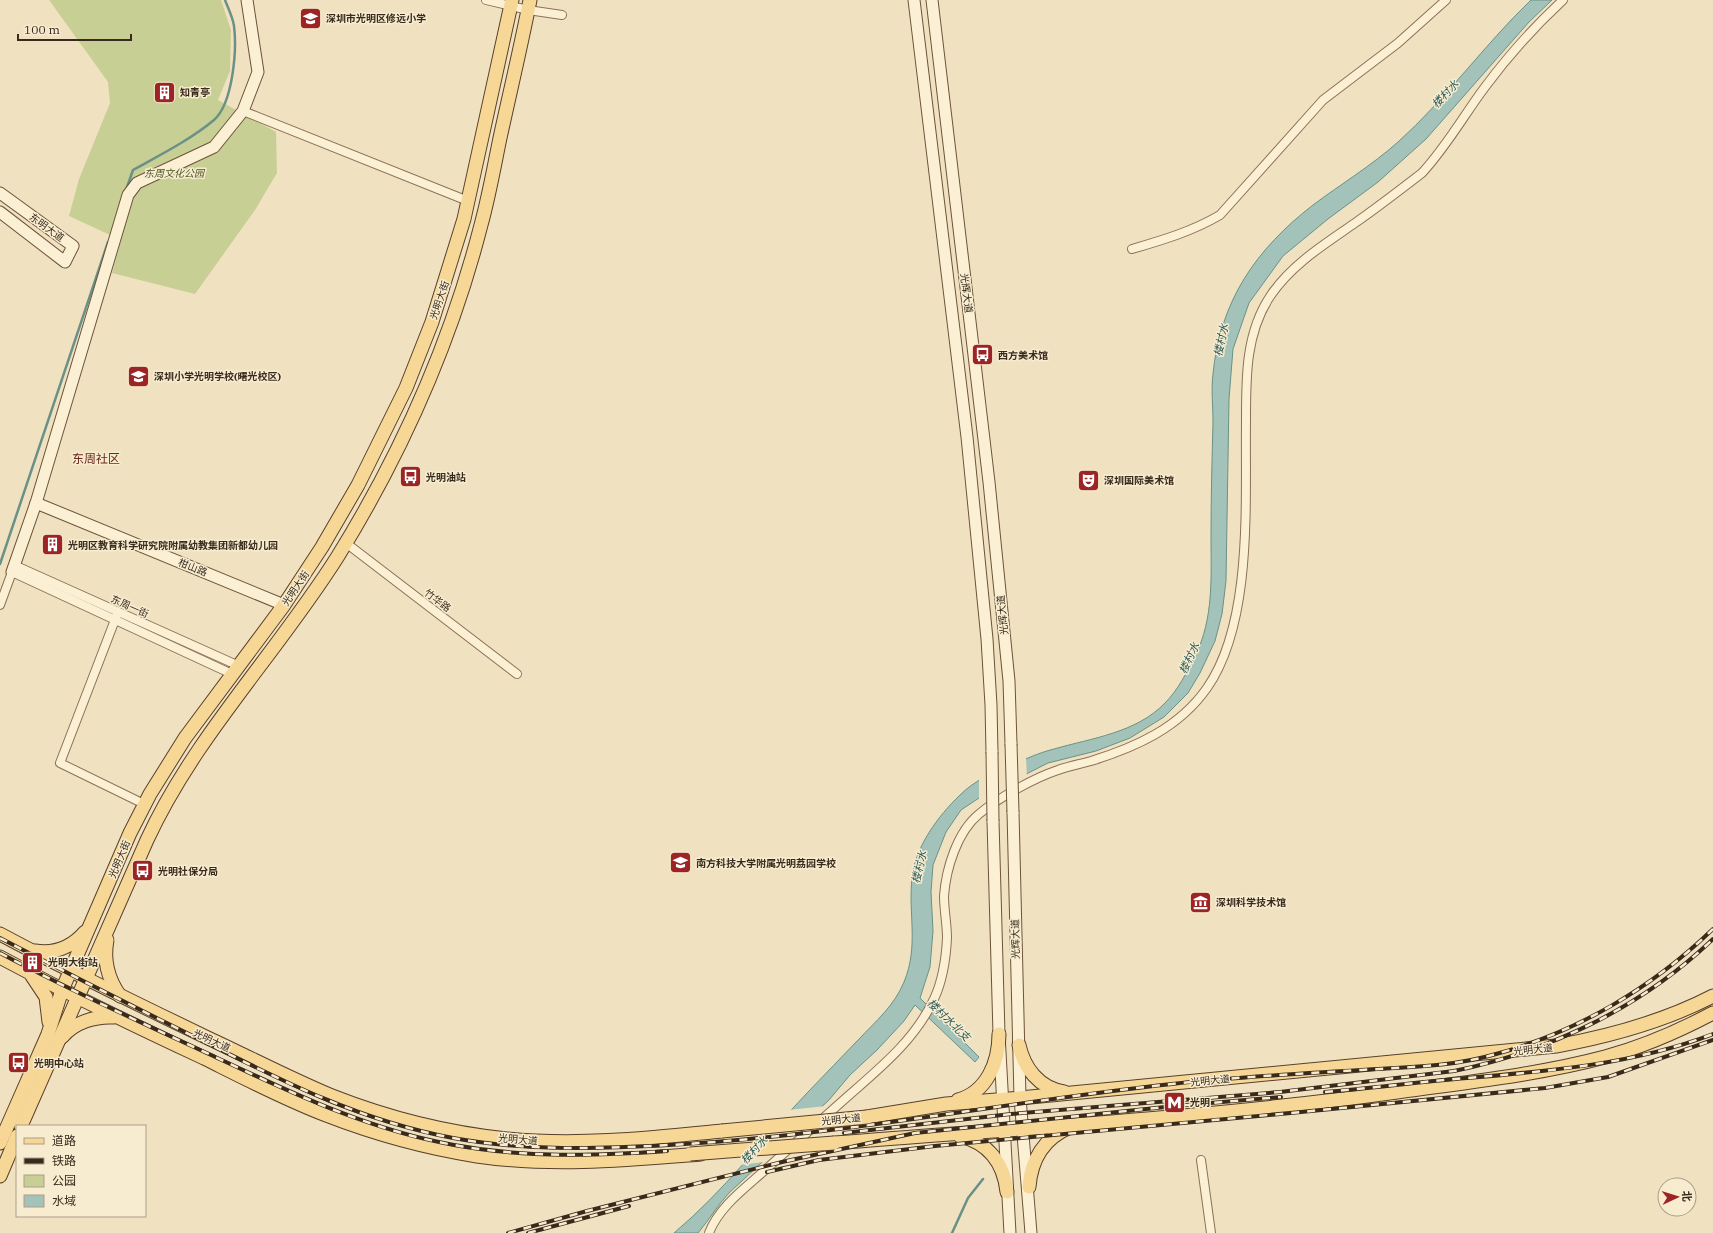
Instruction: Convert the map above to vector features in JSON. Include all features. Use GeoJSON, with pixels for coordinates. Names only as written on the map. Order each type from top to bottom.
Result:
{"type":"FeatureCollection","features":[{"type":"Feature","properties":{"kind":"main road"},"geometry":{"type":"LineString","coordinates":[[13,569],[36,502],[128,195],[137,183],[214,147],[244,111],[258,72],[247,0]]}},
{"type":"Feature","properties":{"kind":"main road","name":"光辉大道"},"geometry":{"type":"LineString","coordinates":[[914,0],[967,444],[987,639],[991,705],[1001,1099],[1010,1233]]}},
{"type":"Feature","properties":{"kind":"main road","name":"光辉大道"},"geometry":{"type":"LineString","coordinates":[[932,0],[989,482],[1009,681],[1020,1098],[1029,1188],[1031,1233]]}},
{"type":"Feature","properties":{"kind":"main road","name":"光明大街"},"geometry":{"type":"LineString","coordinates":[[21,1125],[53,1038],[62,990],[144,804],[172,756],[284,605],[341,516],[392,418],[437,308],[455,253],[468,201],[511,3]]}},
{"type":"Feature","properties":{"kind":"main road","name":"光明大街"},"geometry":{"type":"LineString","coordinates":[[0,1144],[53,1038],[78,998],[156,821],[176,784],[199,748],[297,617],[346,543],[409,425],[436,362],[461,293],[482,224],[529,5]]}},
{"type":"Feature","properties":{"kind":"main road","name":"东明大道"},"geometry":{"type":"LineString","coordinates":[[0,193],[73,246],[65,262],[0,212]]}},
{"type":"Feature","properties":{"kind":"main road","name":"柑山路"},"geometry":{"type":"LineString","coordinates":[[36,502],[284,605]]}},
{"type":"Feature","properties":{"kind":"main road"},"geometry":{"type":"LineString","coordinates":[[30,951],[51,952],[64,948],[76,941],[90,926]]}},
{"type":"Feature","properties":{"kind":"main road"},"geometry":{"type":"LineString","coordinates":[[108,929],[105,961],[112,984],[120,996]]}},
{"type":"Feature","properties":{"kind":"main road","name":"光明大道"},"geometry":{"type":"LineString","coordinates":[[0,934],[86,980],[332,1096],[381,1113],[431,1126],[501,1138],[559,1142],[611,1141],[722,1131],[867,1117],[946,1104],[1556,1046],[1602,1038],[1638,1028],[1685,1011],[1713,996]]}},
{"type":"Feature","properties":{"kind":"main road","name":"光明大道"},"geometry":{"type":"LineString","coordinates":[[0,956],[78,998],[324,1114],[375,1132],[433,1148],[505,1159],[558,1162],[612,1161],[746,1150]]}},
{"type":"Feature","properties":{"kind":"main road"},"geometry":{"type":"LineString","coordinates":[[28,972],[37,981],[46,997],[53,1038],[84,1021],[101,1017],[117,1017]]}},
{"type":"Feature","properties":{"kind":"main road"},"geometry":{"type":"LineString","coordinates":[[690,1154],[1004,1131],[1332,1101],[1524,1074],[1608,1057],[1661,1038],[1713,1013]]}},
{"type":"Feature","properties":{"kind":"main road"},"geometry":{"type":"LineString","coordinates":[[946,1104],[962,1099],[975,1091],[986,1080],[994,1066],[997,1055],[999,1034]]}},
{"type":"Feature","properties":{"kind":"main road"},"geometry":{"type":"LineString","coordinates":[[1019,1045],[1022,1057],[1036,1078],[1047,1086],[1059,1091],[1072,1093]]}},
{"type":"Feature","properties":{"kind":"main road"},"geometry":{"type":"LineString","coordinates":[[1029,1188],[1032,1168],[1044,1146],[1063,1130],[1082,1123]]}},
{"type":"Feature","properties":{"kind":"main road"},"geometry":{"type":"LineString","coordinates":[[946,1135],[970,1138],[989,1150],[1002,1170],[1007,1192]]}},
{"type":"Feature","properties":{"kind":"main road"},"geometry":{"type":"LineString","coordinates":[[0,1176],[16,1138]]}},
{"type":"Feature","properties":{"kind":"street"},"geometry":{"type":"LineString","coordinates":[[486,0],[529,5],[562,15]]}},
{"type":"Feature","properties":{"kind":"street"},"geometry":{"type":"LineString","coordinates":[[1132,249],[1169,238],[1204,224],[1220,215],[1323,100],[1398,43],[1446,0]]}},
{"type":"Feature","properties":{"kind":"street"},"geometry":{"type":"LineString","coordinates":[[709,1233],[713,1222],[719,1214],[740,1192],[874,1073],[907,1042],[919,1026],[935,998],[944,966],[947,937],[944,896],[949,868],[961,836],[977,815],[1030,782],[1060,769],[1127,748],[1159,734],[1182,717],[1206,690],[1223,661],[1235,615],[1244,558],[1246,524],[1246,371],[1252,336],[1269,297],[1291,270],[1422,173],[1440,154],[1485,87],[1506,61],[1563,0]]}},
{"type":"Feature","properties":{"kind":"street"},"geometry":{"type":"LineString","coordinates":[[244,111],[468,201]]}},
{"type":"Feature","properties":{"kind":"street","name":"竹华路"},"geometry":{"type":"LineString","coordinates":[[346,543],[517,674]]}},
{"type":"Feature","properties":{"kind":"street"},"geometry":{"type":"LineString","coordinates":[[0,606],[13,569]]}},
{"type":"Feature","properties":{"kind":"street","name":"东周一街"},"geometry":{"type":"LineString","coordinates":[[13,569],[118,612],[236,670]]}},
{"type":"Feature","properties":{"kind":"street","name":"东周一街"},"geometry":{"type":"LineString","coordinates":[[13,569],[114,620],[236,670]]}},
{"type":"Feature","properties":{"kind":"street"},"geometry":{"type":"LineString","coordinates":[[118,612],[60,763],[144,804]]}},
{"type":"Feature","properties":{"kind":"street"},"geometry":{"type":"LineString","coordinates":[[1201,1160],[1211,1233]]}},
{"type":"Feature","properties":{"kind":"green space","name":"东周文化公园"},"geometry":{"type":"Polygon","coordinates":[[[49,0],[221,0],[231,30],[230,71],[218,100],[276,132],[277,173],[255,210],[195,294],[112,273],[121,240],[69,216],[79,179],[110,103],[108,82],[49,0]]]}},
{"type":"Feature","properties":{"kind":"water","name":"楼村水"},"geometry":{"type":"Polygon","coordinates":[[[1531,0],[1552,0],[1529,22],[1426,139],[1378,182],[1328,219],[1283,256],[1249,303],[1233,349],[1229,399],[1226,581],[1222,614],[1215,641],[1200,673],[1188,693],[1164,717],[1130,738],[1096,751],[1048,763],[979,798],[961,810],[946,832],[933,865],[931,892],[933,931],[930,967],[920,998],[979,1057],[975,1062],[915,1005],[904,1021],[877,1050],[850,1075],[829,1100],[729,1193],[698,1233],[674,1233],[727,1182],[814,1085],[890,1006],[900,991],[911,956],[911,891],[914,866],[929,833],[952,803],[965,790],[977,782],[1025,759],[1048,751],[1098,738],[1127,728],[1141,721],[1165,703],[1178,687],[1195,656],[1206,627],[1211,582],[1213,422],[1212,380],[1217,348],[1224,323],[1233,300],[1244,279],[1274,240],[1313,205],[1367,167],[1398,142],[1449,90],[1497,35],[1531,0]]]}},
{"type":"Feature","properties":{"kind":"pier"},"geometry":{"type":"Polygon","coordinates":[[[1026,757],[1027,778],[979,800],[979,777],[1026,757]]]}},
{"type":"Feature","properties":{"kind":"pier"},"geometry":{"type":"Polygon","coordinates":[[[826,1106],[765,1162],[739,1165],[789,1110],[826,1106]]]}},
{"type":"Feature","properties":{"kind":"waterway"},"geometry":{"type":"LineString","coordinates":[[126,190],[133,170],[175,147],[205,127],[214,120],[226,102],[234,62],[235,36],[232,16],[225,0]]}},
{"type":"Feature","properties":{"kind":"waterway"},"geometry":{"type":"LineString","coordinates":[[0,564],[108,242]]}},
{"type":"Feature","properties":{"kind":"waterway","name":"楼村水北支"},"geometry":{"type":"LineString","coordinates":[[952,1233],[968,1198],[983,1179]]}},
{"type":"Feature","properties":{"kind":"railway"},"geometry":{"type":"LineString","coordinates":[[0,938],[262,1071],[355,1111],[419,1131],[453,1138],[507,1145],[588,1148],[732,1141],[858,1126],[1109,1091],[1172,1084],[1429,1066],[1463,1062],[1526,1045],[1584,1020],[1639,989],[1665,970],[1713,929]]}},
{"type":"Feature","properties":{"kind":"railway"},"geometry":{"type":"LineString","coordinates":[[844,1133],[1011,1114],[1280,1092],[1454,1071],[1525,1052],[1559,1039],[1592,1023],[1625,1006],[1656,986],[1685,964],[1713,939]]}},
{"type":"Feature","properties":{"kind":"railway"},"geometry":{"type":"LineString","coordinates":[[0,953],[105,1006],[270,1083],[360,1120],[391,1130],[454,1145],[507,1152],[587,1155],[667,1151]]}},
{"type":"Feature","properties":{"kind":"railway"},"geometry":{"type":"LineString","coordinates":[[1325,1092],[1592,1065],[1653,1053],[1713,1034]]}},
{"type":"Feature","properties":{"kind":"railway"},"geometry":{"type":"LineString","coordinates":[[767,1172],[819,1160],[935,1146],[1545,1088],[1608,1077],[1713,1040]]}},
{"type":"Feature","properties":{"kind":"railway"},"geometry":{"type":"LineString","coordinates":[[508,1233],[587,1211],[782,1162],[915,1133],[1175,1106],[1281,1097]]}},
{"type":"Feature","properties":{"kind":"railway"},"geometry":{"type":"LineString","coordinates":[[528,1233],[629,1206]]}},
{"type":"Feature","properties":{"kind":"place","name":"深圳市光明区修远小学"},"geometry":{"type":"Point","coordinates":[311,18]}},
{"type":"Feature","properties":{"kind":"place","name":"知青亭"},"geometry":{"type":"Point","coordinates":[165,92]}},
{"type":"Feature","properties":{"kind":"place","name":"西方美术馆"},"geometry":{"type":"Point","coordinates":[983,355]}},
{"type":"Feature","properties":{"kind":"place","name":"深圳小学光明学校(曙光校区)"},"geometry":{"type":"Point","coordinates":[138,376]}},
{"type":"Feature","properties":{"kind":"place","name":"光明油站"},"geometry":{"type":"Point","coordinates":[411,477]}},
{"type":"Feature","properties":{"kind":"place","name":"深圳国际美术馆"},"geometry":{"type":"Point","coordinates":[1088,480]}},
{"type":"Feature","properties":{"kind":"place","name":"光明区教育科学研究院附属幼教集团新都幼儿园"},"geometry":{"type":"Point","coordinates":[53,545]}},
{"type":"Feature","properties":{"kind":"place","name":"南方科技大学附属光明荔园学校"},"geometry":{"type":"Point","coordinates":[680,863]}},
{"type":"Feature","properties":{"kind":"place","name":"光明社保分局"},"geometry":{"type":"Point","coordinates":[143,871]}},
{"type":"Feature","properties":{"kind":"place","name":"深圳科学技术馆"},"geometry":{"type":"Point","coordinates":[1201,902]}},
{"type":"Feature","properties":{"kind":"place","name":"光明大街站"},"geometry":{"type":"Point","coordinates":[32,962]}},
{"type":"Feature","properties":{"kind":"place","name":"光明中心站"},"geometry":{"type":"Point","coordinates":[19,1063]}},
{"type":"Feature","properties":{"kind":"place","name":"光明"},"geometry":{"type":"Point","coordinates":[1174,1102]}},
{"type":"Feature","properties":{"kind":"district","name":"东周社区"},"geometry":{"type":"Point","coordinates":[96,459]}}]}
